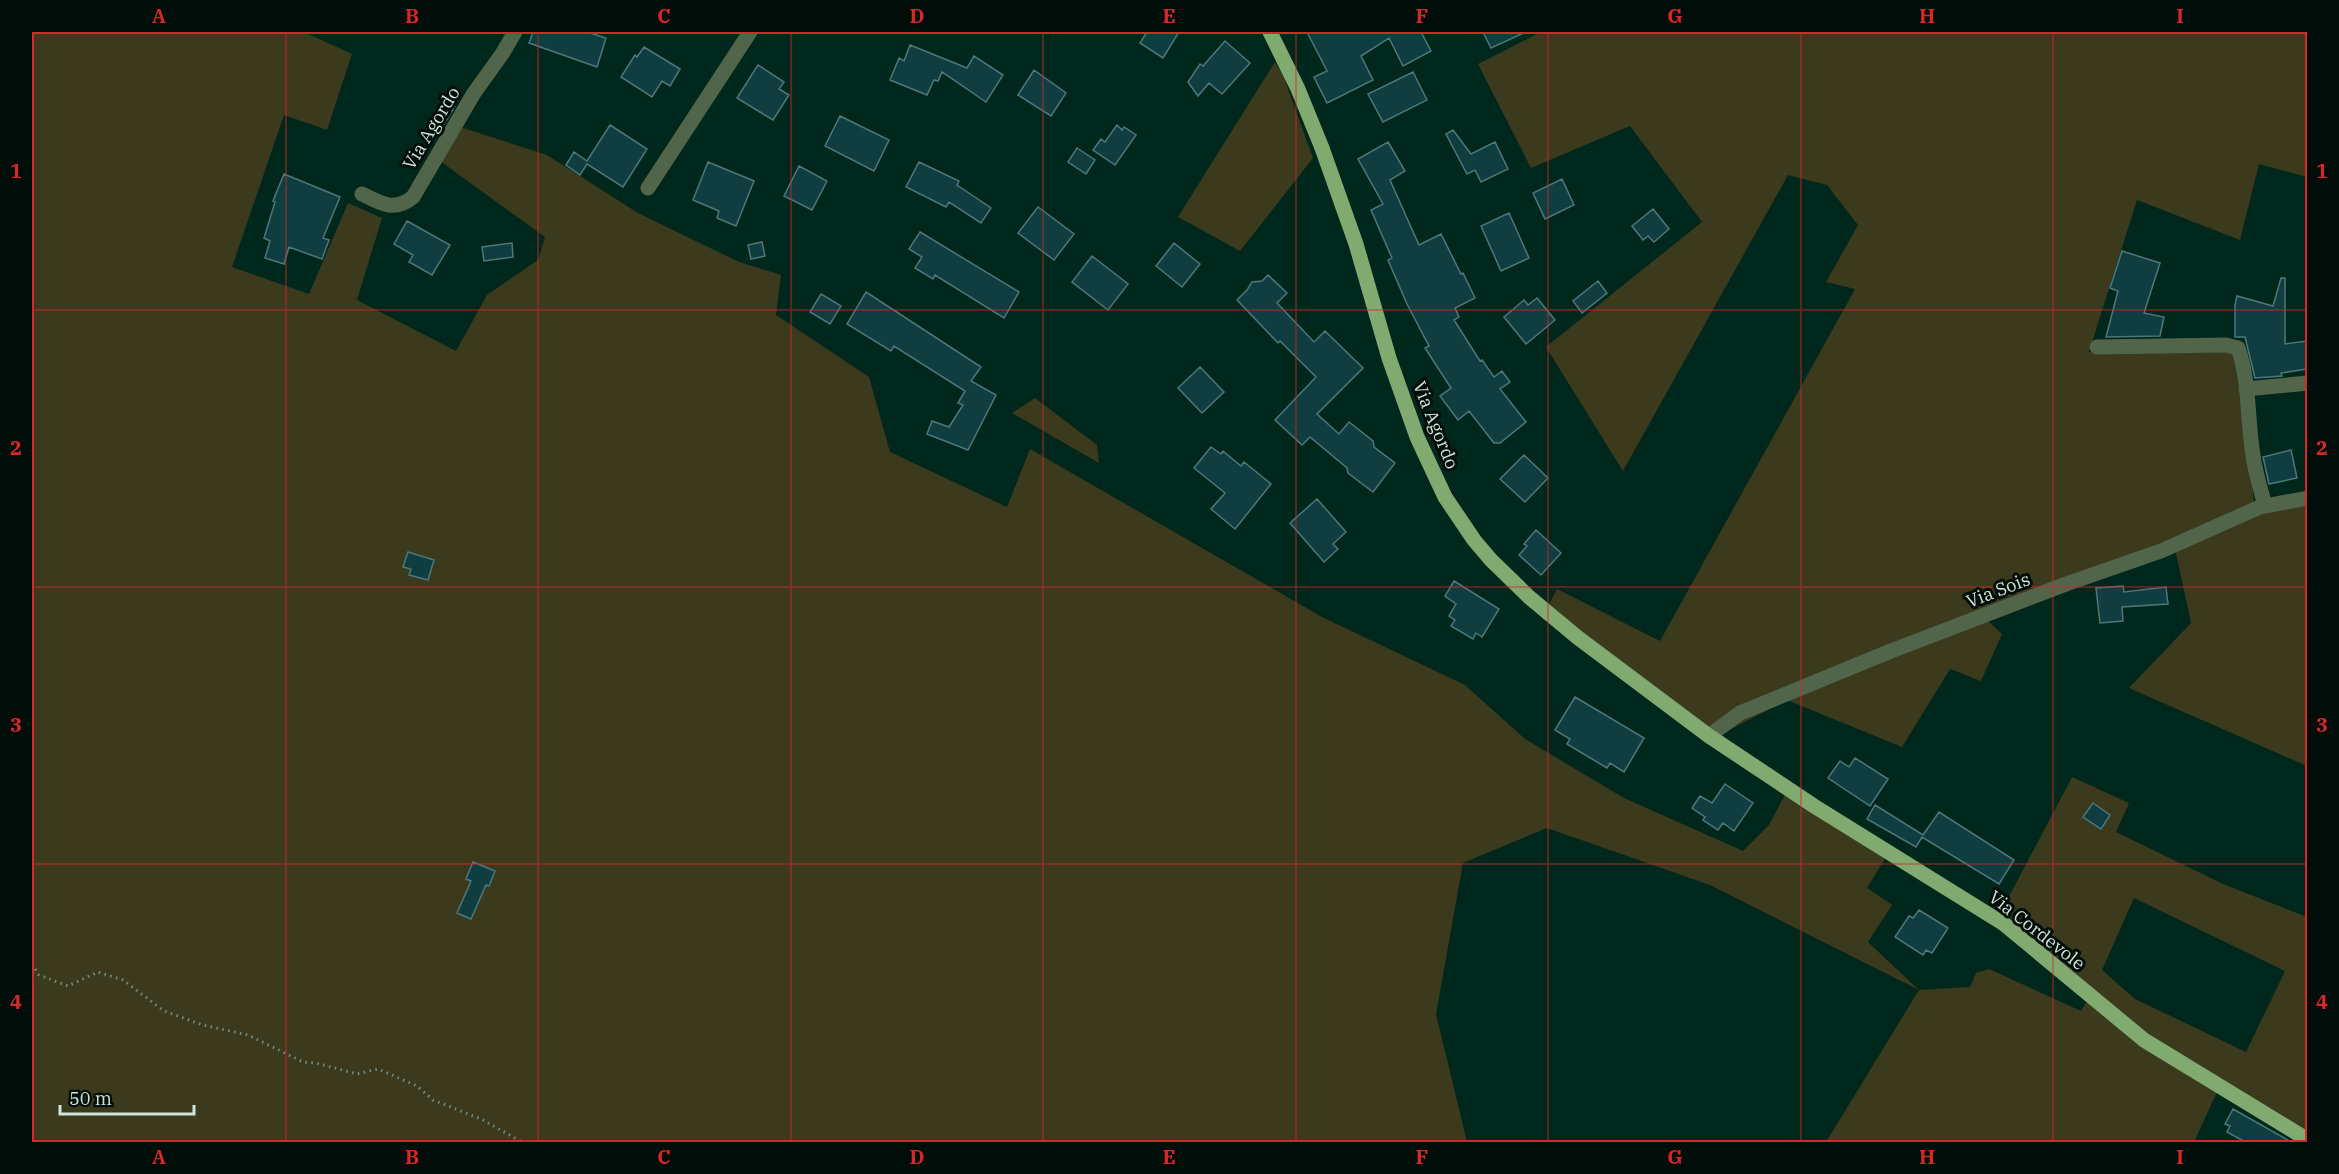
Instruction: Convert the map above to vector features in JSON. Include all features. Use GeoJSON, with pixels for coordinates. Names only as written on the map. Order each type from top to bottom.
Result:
{"type":"FeatureCollection","features":[{"type":"Feature","properties":{"kind":"main road","name":"Via Agordo"},"geometry":{"type":"LineString","coordinates":[[1270,32],[1298,89],[1322,148],[1356,244],[1389,358],[1416,437],[1433,474],[1458,518],[1491,560],[1552,617],[1709,735]]}},
{"type":"Feature","properties":{"kind":"main road","name":"Via Cordevole"},"geometry":{"type":"LineString","coordinates":[[1709,735],[1814,807],[2004,924],[2144,1040],[2307,1140]]}},
{"type":"Feature","properties":{"kind":"street","name":"Via Agordo"},"geometry":{"type":"LineString","coordinates":[[362,194],[390,206],[399,206],[413,197],[474,93],[515,32]]}},
{"type":"Feature","properties":{"kind":"street"},"geometry":{"type":"LineString","coordinates":[[648,188],[750,32]]}},
{"type":"Feature","properties":{"kind":"street"},"geometry":{"type":"LineString","coordinates":[[2097,347],[2226,345],[2238,348],[2242,358],[2253,456],[2265,506]]}},
{"type":"Feature","properties":{"kind":"street"},"geometry":{"type":"LineString","coordinates":[[2246,389],[2307,383]]}},
{"type":"Feature","properties":{"kind":"street","name":"Via Sois"},"geometry":{"type":"LineString","coordinates":[[1709,735],[1740,713],[2012,605],[2161,551],[2265,506],[2307,498]]}},
{"type":"Feature","properties":{"kind":"path"},"geometry":{"type":"LineString","coordinates":[[32,964],[39,975],[68,986],[98,972],[123,980],[164,1011],[203,1025],[248,1035],[303,1062],[316,1063],[357,1074],[378,1070],[417,1086],[433,1100],[481,1119],[522,1143]]}},
{"type":"Feature","properties":{"kind":"shaded area"},"geometry":{"type":"Polygon","coordinates":[[[32,32],[304,32],[352,54],[327,130],[284,115],[232,267],[309,294],[348,203],[382,218],[357,300],[456,351],[487,295],[538,260],[545,237],[440,161],[460,127],[547,155],[638,213],[739,262],[781,275],[776,315],[869,377],[890,452],[1007,507],[1030,449],[1322,617],[1465,685],[1525,739],[1624,798],[1743,851],[1769,825],[1786,793],[1886,857],[1867,888],[1892,905],[1868,942],[1919,990],[1710,885],[1547,828],[1463,863],[1436,1014],[1467,1142],[32,1142],[32,32]]]}},
{"type":"Feature","properties":{"kind":"shaded area"},"geometry":{"type":"Polygon","coordinates":[[[1541,32],[2307,32],[2307,177],[2259,164],[2240,240],[2137,200],[2089,352],[2235,353],[2254,501],[2307,492],[2307,766],[2129,688],[2191,623],[2173,539],[1977,611],[2002,634],[1981,681],[1950,669],[1902,747],[1787,700],[1706,742],[1542,618],[1557,589],[1660,641],[1855,289],[1826,282],[1858,225],[1827,185],[1788,175],[1623,471],[1546,347],[1702,222],[1630,126],[1531,168],[1478,64],[1541,32]]]}},
{"type":"Feature","properties":{"kind":"shaded area"},"geometry":{"type":"Polygon","coordinates":[[[1275,62],[1283,75],[1313,158],[1240,251],[1178,217],[1275,62]]]}},
{"type":"Feature","properties":{"kind":"shaded area"},"geometry":{"type":"Polygon","coordinates":[[[1035,398],[1097,445],[1099,463],[1012,413],[1035,398]]]}},
{"type":"Feature","properties":{"kind":"shaded area"},"geometry":{"type":"Polygon","coordinates":[[[2072,777],[2129,803],[2116,832],[2223,884],[2307,917],[2307,1132],[2222,1081],[2194,1142],[1826,1142],[1919,990],[1970,987],[1976,973],[1989,969],[2081,1011],[2087,1001],[1994,925],[2072,777]],[[2134,898],[2102,970],[2135,999],[2246,1052],[2285,971],[2134,898]]]}},
{"type":"Feature","properties":{"kind":"building"},"geometry":{"type":"Polygon","coordinates":[[[533,32],[587,32],[606,38],[597,67],[529,43],[533,32]]]}},
{"type":"Feature","properties":{"kind":"building"},"geometry":{"type":"Polygon","coordinates":[[[1147,32],[1179,32],[1163,58],[1140,43],[1147,32]]]}},
{"type":"Feature","properties":{"kind":"building"},"geometry":{"type":"Polygon","coordinates":[[[1307,32],[1421,32],[1431,51],[1403,66],[1389,38],[1361,56],[1373,80],[1327,103],[1314,77],[1327,71],[1307,32]]]}},
{"type":"Feature","properties":{"kind":"building"},"geometry":{"type":"Polygon","coordinates":[[[1483,32],[1526,32],[1491,48],[1483,32]]]}},
{"type":"Feature","properties":{"kind":"building"},"geometry":{"type":"Polygon","coordinates":[[[1225,41],[1250,63],[1222,94],[1209,83],[1198,96],[1188,82],[1200,64],[1203,66],[1225,41]]]}},
{"type":"Feature","properties":{"kind":"building"},"geometry":{"type":"Polygon","coordinates":[[[910,45],[967,68],[974,56],[1003,75],[986,102],[942,72],[938,81],[934,80],[927,95],[890,80],[899,58],[904,61],[910,45]]]}},
{"type":"Feature","properties":{"kind":"building"},"geometry":{"type":"Polygon","coordinates":[[[644,47],[680,69],[670,86],[662,81],[652,97],[621,77],[635,55],[637,57],[644,47]]]}},
{"type":"Feature","properties":{"kind":"building"},"geometry":{"type":"Polygon","coordinates":[[[758,65],[784,82],[779,89],[789,95],[773,120],[737,98],[758,65]]]}},
{"type":"Feature","properties":{"kind":"building"},"geometry":{"type":"Polygon","coordinates":[[[1034,70],[1066,93],[1051,116],[1018,95],[1034,70]]]}},
{"type":"Feature","properties":{"kind":"building"},"geometry":{"type":"Polygon","coordinates":[[[1413,72],[1427,100],[1383,122],[1368,94],[1413,72]]]}},
{"type":"Feature","properties":{"kind":"building"},"geometry":{"type":"Polygon","coordinates":[[[446,100],[455,106],[437,136],[427,129],[446,100]]]}},
{"type":"Feature","properties":{"kind":"building"},"geometry":{"type":"Polygon","coordinates":[[[840,116],[889,140],[874,171],[825,146],[840,116]]]}},
{"type":"Feature","properties":{"kind":"building"},"geometry":{"type":"Polygon","coordinates":[[[610,125],[647,149],[623,187],[587,164],[580,175],[566,165],[574,152],[587,161],[610,125]]]}},
{"type":"Feature","properties":{"kind":"building"},"geometry":{"type":"Polygon","coordinates":[[[1117,125],[1122,130],[1124,127],[1136,135],[1115,165],[1093,150],[1101,139],[1105,142],[1117,125]]]}},
{"type":"Feature","properties":{"kind":"building"},"geometry":{"type":"Polygon","coordinates":[[[1453,130],[1471,154],[1495,142],[1508,169],[1481,182],[1475,170],[1467,174],[1446,134],[1453,130]]]}},
{"type":"Feature","properties":{"kind":"building"},"geometry":{"type":"Polygon","coordinates":[[[1388,142],[1405,171],[1390,180],[1419,245],[1441,234],[1475,298],[1455,308],[1459,317],[1454,320],[1480,361],[1482,360],[1494,377],[1502,371],[1510,382],[1500,389],[1526,422],[1500,443],[1494,443],[1469,411],[1458,420],[1440,396],[1451,388],[1425,348],[1429,346],[1388,260],[1392,258],[1371,210],[1383,204],[1358,159],[1388,142]]]}},
{"type":"Feature","properties":{"kind":"building"},"geometry":{"type":"Polygon","coordinates":[[[1077,148],[1095,160],[1086,174],[1068,162],[1077,148]]]}},
{"type":"Feature","properties":{"kind":"building"},"geometry":{"type":"Polygon","coordinates":[[[708,162],[754,181],[736,226],[717,218],[719,211],[693,200],[708,162]]]}},
{"type":"Feature","properties":{"kind":"building"},"geometry":{"type":"Polygon","coordinates":[[[919,162],[959,181],[957,185],[991,208],[981,223],[949,202],[946,207],[906,187],[919,162]]]}},
{"type":"Feature","properties":{"kind":"building"},"geometry":{"type":"Polygon","coordinates":[[[799,166],[827,181],[812,210],[784,196],[799,166]]]}},
{"type":"Feature","properties":{"kind":"building"},"geometry":{"type":"Polygon","coordinates":[[[284,174],[340,197],[323,238],[329,240],[322,259],[289,247],[284,264],[265,258],[270,241],[264,238],[275,202],[273,201],[284,174]]]}},
{"type":"Feature","properties":{"kind":"building"},"geometry":{"type":"Polygon","coordinates":[[[1562,179],[1574,205],[1545,219],[1533,193],[1562,179]]]}},
{"type":"Feature","properties":{"kind":"building"},"geometry":{"type":"Polygon","coordinates":[[[1038,207],[1074,234],[1054,260],[1018,233],[1038,207]]]}},
{"type":"Feature","properties":{"kind":"building"},"geometry":{"type":"Polygon","coordinates":[[[1653,209],[1669,229],[1654,242],[1648,236],[1643,240],[1632,226],[1653,209]]]}},
{"type":"Feature","properties":{"kind":"building"},"geometry":{"type":"Polygon","coordinates":[[[1509,213],[1529,258],[1501,271],[1481,226],[1509,213]]]}},
{"type":"Feature","properties":{"kind":"building"},"geometry":{"type":"Polygon","coordinates":[[[407,221],[450,245],[432,275],[409,262],[413,255],[394,244],[407,221]]]}},
{"type":"Feature","properties":{"kind":"building"},"geometry":{"type":"Polygon","coordinates":[[[920,232],[1019,292],[1004,318],[935,275],[933,279],[915,268],[922,257],[909,249],[920,232]]]}},
{"type":"Feature","properties":{"kind":"building"},"geometry":{"type":"Polygon","coordinates":[[[762,242],[765,256],[751,259],[748,245],[762,242]]]}},
{"type":"Feature","properties":{"kind":"building"},"geometry":{"type":"Polygon","coordinates":[[[512,243],[513,257],[484,261],[482,247],[512,243]]]}},
{"type":"Feature","properties":{"kind":"building"},"geometry":{"type":"Polygon","coordinates":[[[1174,243],[1200,264],[1182,287],[1156,266],[1174,243]]]}},
{"type":"Feature","properties":{"kind":"building"},"geometry":{"type":"Polygon","coordinates":[[[2122,251],[2160,263],[2144,313],[2164,317],[2160,336],[2106,337],[2118,291],[2110,288],[2122,251]]]}},
{"type":"Feature","properties":{"kind":"building"},"geometry":{"type":"Polygon","coordinates":[[[1092,256],[1128,284],[1108,310],[1072,282],[1092,256]]]}},
{"type":"Feature","properties":{"kind":"building"},"geometry":{"type":"Polygon","coordinates":[[[1268,275],[1287,293],[1277,303],[1314,342],[1325,331],[1363,368],[1317,414],[1339,434],[1349,422],[1373,441],[1374,447],[1395,463],[1373,492],[1348,473],[1347,468],[1310,437],[1302,445],[1275,420],[1316,377],[1280,341],[1278,343],[1237,300],[1252,282],[1262,281],[1268,275]]]}},
{"type":"Feature","properties":{"kind":"building"},"geometry":{"type":"Polygon","coordinates":[[[2281,278],[2285,278],[2285,344],[2307,341],[2307,369],[2281,373],[2282,376],[2255,378],[2245,337],[2235,337],[2237,296],[2273,306],[2281,278]]]}},
{"type":"Feature","properties":{"kind":"building"},"geometry":{"type":"Polygon","coordinates":[[[1598,281],[1607,293],[1582,313],[1573,301],[1598,281]]]}},
{"type":"Feature","properties":{"kind":"building"},"geometry":{"type":"Polygon","coordinates":[[[866,292],[981,367],[971,381],[996,395],[968,450],[927,434],[932,421],[949,427],[963,405],[958,403],[965,391],[894,346],[891,351],[847,324],[866,292]]]}},
{"type":"Feature","properties":{"kind":"building"},"geometry":{"type":"Polygon","coordinates":[[[821,294],[841,306],[830,324],[810,312],[821,294]]]}},
{"type":"Feature","properties":{"kind":"building"},"geometry":{"type":"Polygon","coordinates":[[[1537,298],[1555,320],[1526,344],[1504,317],[1524,300],[1528,305],[1537,298]]]}},
{"type":"Feature","properties":{"kind":"building"},"geometry":{"type":"Polygon","coordinates":[[[1200,367],[1224,392],[1202,413],[1178,388],[1200,367]]]}},
{"type":"Feature","properties":{"kind":"building"},"geometry":{"type":"Polygon","coordinates":[[[1211,447],[1221,454],[1223,451],[1241,466],[1244,462],[1271,484],[1235,529],[1211,509],[1225,493],[1194,468],[1211,447]]]}},
{"type":"Feature","properties":{"kind":"building"},"geometry":{"type":"Polygon","coordinates":[[[2291,450],[2297,478],[2269,484],[2263,457],[2291,450]]]}},
{"type":"Feature","properties":{"kind":"building"},"geometry":{"type":"Polygon","coordinates":[[[1524,455],[1548,478],[1525,502],[1500,479],[1524,455]]]}},
{"type":"Feature","properties":{"kind":"building"},"geometry":{"type":"Polygon","coordinates":[[[1317,499],[1346,532],[1333,544],[1338,549],[1324,562],[1290,523],[1317,499]]]}},
{"type":"Feature","properties":{"kind":"building"},"geometry":{"type":"Polygon","coordinates":[[[1536,530],[1561,553],[1541,575],[1519,555],[1527,546],[1524,544],[1536,530]]]}},
{"type":"Feature","properties":{"kind":"building"},"geometry":{"type":"Polygon","coordinates":[[[408,552],[434,560],[428,580],[409,575],[411,569],[403,567],[408,552]]]}},
{"type":"Feature","properties":{"kind":"building"},"geometry":{"type":"Polygon","coordinates":[[[1454,581],[1499,609],[1482,637],[1476,633],[1473,639],[1451,626],[1455,620],[1449,616],[1456,604],[1445,596],[1454,581]]]}},
{"type":"Feature","properties":{"kind":"building"},"geometry":{"type":"Polygon","coordinates":[[[2123,586],[2124,592],[2166,587],[2168,604],[2122,607],[2123,621],[2100,623],[2096,588],[2123,586]]]}},
{"type":"Feature","properties":{"kind":"building"},"geometry":{"type":"Polygon","coordinates":[[[1575,697],[1644,738],[1624,772],[1610,763],[1607,768],[1567,744],[1570,739],[1555,730],[1575,697]]]}},
{"type":"Feature","properties":{"kind":"building"},"geometry":{"type":"Polygon","coordinates":[[[1855,758],[1888,779],[1870,806],[1828,778],[1840,761],[1849,767],[1855,758]]]}},
{"type":"Feature","properties":{"kind":"building"},"geometry":{"type":"Polygon","coordinates":[[[1725,784],[1753,803],[1734,831],[1723,823],[1718,830],[1703,820],[1705,817],[1692,808],[1700,796],[1712,803],[1725,784]]]}},
{"type":"Feature","properties":{"kind":"building"},"geometry":{"type":"Polygon","coordinates":[[[2093,803],[2110,815],[2101,829],[2083,817],[2093,803]]]}},
{"type":"Feature","properties":{"kind":"building"},"geometry":{"type":"Polygon","coordinates":[[[1875,805],[1923,835],[1939,812],[2014,860],[1999,884],[1922,837],[1916,847],[1867,819],[1875,805]]]}},
{"type":"Feature","properties":{"kind":"building"},"geometry":{"type":"Polygon","coordinates":[[[473,862],[495,871],[471,919],[457,913],[471,881],[466,879],[473,862]]]}},
{"type":"Feature","properties":{"kind":"building"},"geometry":{"type":"Polygon","coordinates":[[[1919,910],[1948,928],[1932,953],[1926,950],[1923,955],[1895,937],[1909,916],[1913,918],[1919,910]]]}},
{"type":"Feature","properties":{"kind":"building"},"geometry":{"type":"Polygon","coordinates":[[[2233,1109],[2293,1143],[2247,1143],[2227,1132],[2230,1126],[2225,1124],[2233,1109]]]}}]}
